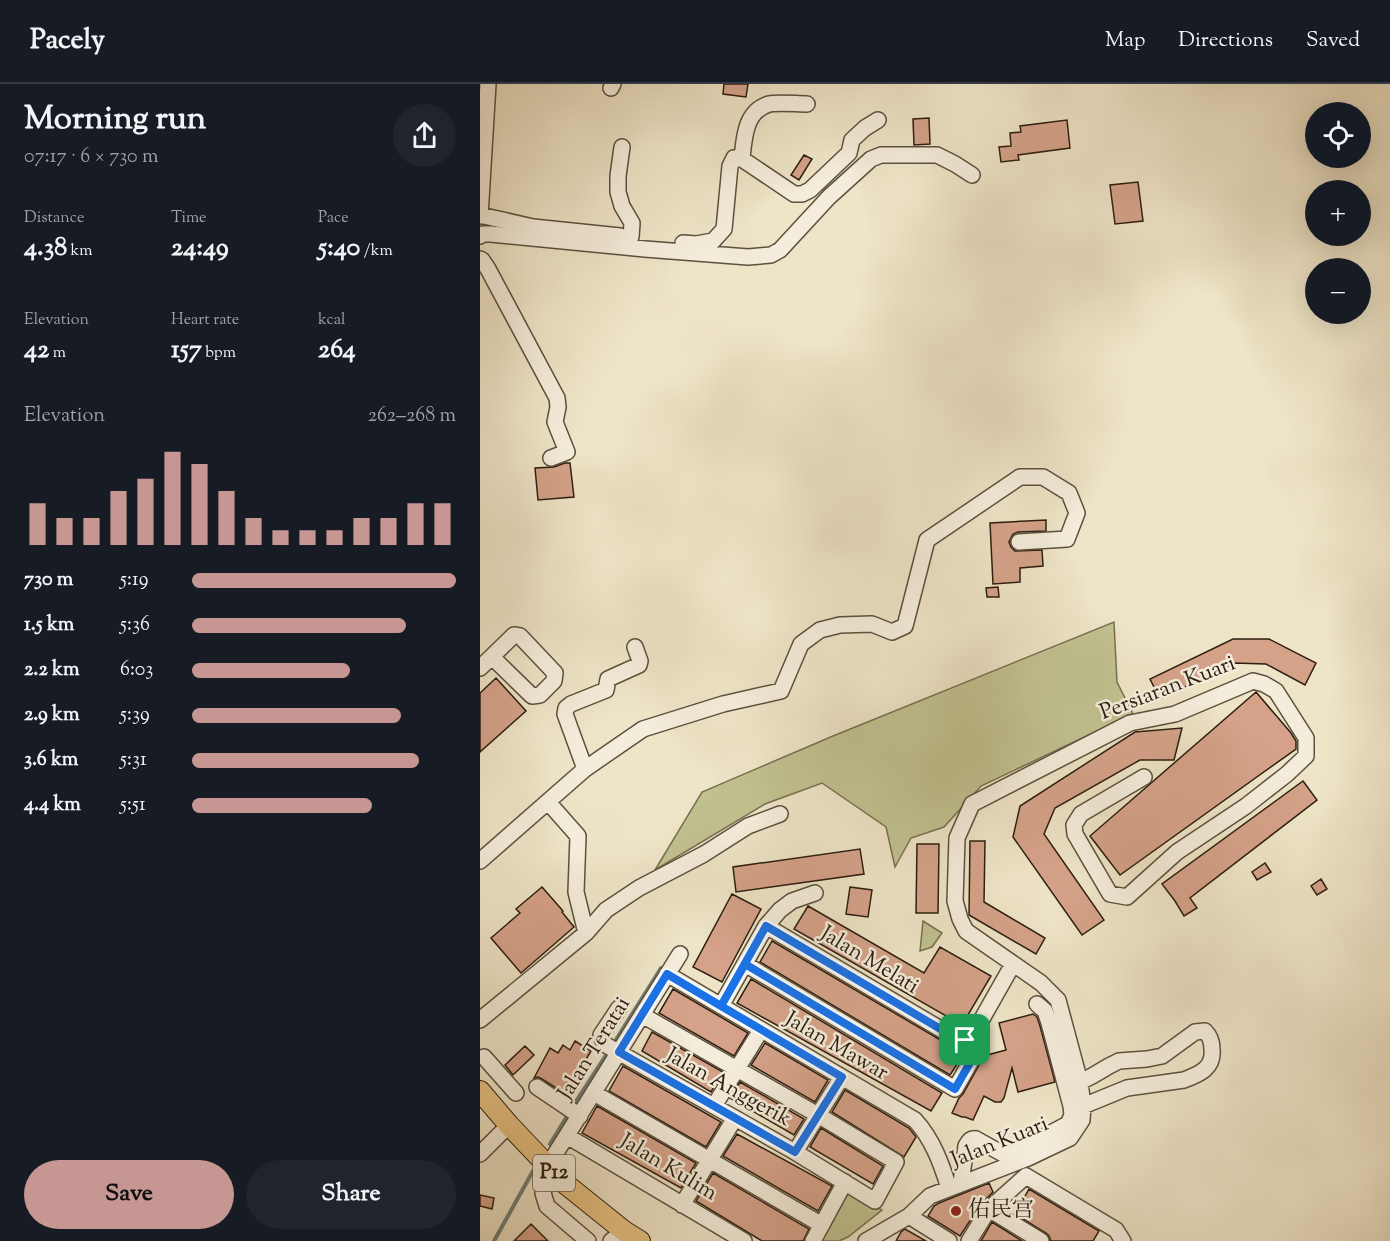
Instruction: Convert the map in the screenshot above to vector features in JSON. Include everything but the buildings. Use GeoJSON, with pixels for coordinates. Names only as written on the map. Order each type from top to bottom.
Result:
{"type":"FeatureCollection","features":[{"type":"Feature","properties":{"kind":"main road","name":"P12"},"geometry":{"type":"LineString","coordinates":[[481,1091],[562,1182],[625,1238]]}},
{"type":"Feature","properties":{"kind":"street"},"geometry":{"type":"LineString","coordinates":[[488,84],[480,215],[533,227],[696,244],[713,241],[724,229],[730,166],[735,158],[742,159],[794,194],[802,194],[810,190],[849,153],[852,141],[865,128],[878,120]]}},
{"type":"Feature","properties":{"kind":"street"},"geometry":{"type":"LineString","coordinates":[[742,159],[748,123],[757,111],[770,104],[807,104]]}},
{"type":"Feature","properties":{"kind":"street"},"geometry":{"type":"LineString","coordinates":[[622,147],[618,192],[622,206],[632,223],[631,237]]}},
{"type":"Feature","properties":{"kind":"street"},"geometry":{"type":"LineString","coordinates":[[480,236],[491,234],[748,257],[771,255],[780,250],[829,197],[871,159],[881,155],[937,155],[972,175]]}},
{"type":"Feature","properties":{"kind":"street"},"geometry":{"type":"LineString","coordinates":[[480,259],[489,268],[557,398],[555,422],[567,452],[551,458]]}},
{"type":"Feature","properties":{"kind":"street"},"geometry":{"type":"LineString","coordinates":[[480,861],[585,769],[643,729],[723,704],[781,691],[801,644],[820,630],[840,625],[872,624],[892,632],[905,626],[927,540],[1020,477],[1043,477],[1069,493],[1077,513],[1067,539],[1019,542]]}},
{"type":"Feature","properties":{"kind":"street"},"geometry":{"type":"LineString","coordinates":[[585,769],[565,714],[566,708],[606,690],[608,679],[639,664],[640,660],[635,647]]}},
{"type":"Feature","properties":{"kind":"street"},"geometry":{"type":"LineString","coordinates":[[480,668],[492,657]]}},
{"type":"Feature","properties":{"kind":"street","name":"Persiaran Kuari"},"geometry":{"type":"LineString","coordinates":[[1041,982],[966,931],[960,919],[955,901],[957,838],[972,804],[1130,723],[1175,714],[1252,681],[1264,684],[1276,692],[1306,738],[1306,756],[1287,774],[1246,806],[1177,852],[1127,897],[1110,894],[1075,834],[1074,825],[1081,814],[1144,777]]}},
{"type":"Feature","properties":{"kind":"street"},"geometry":{"type":"LineString","coordinates":[[548,802],[578,836],[576,892],[586,933]]}},
{"type":"Feature","properties":{"kind":"street"},"geometry":{"type":"LineString","coordinates":[[480,1020],[586,933],[606,910],[639,888],[704,854],[748,826],[780,814]]}},
{"type":"Feature","properties":{"kind":"street"},"geometry":{"type":"LineString","coordinates":[[721,1006],[766,926],[780,910],[792,901],[815,893]]}},
{"type":"Feature","properties":{"kind":"street","name":"Jalan Melati"},"geometry":{"type":"LineString","coordinates":[[766,926],[954,1037],[965,1040]]}},
{"type":"Feature","properties":{"kind":"street","name":"Jalan Teratai"},"geometry":{"type":"LineString","coordinates":[[588,1241],[547,1206],[543,1193],[550,1168],[554,1156],[680,954]]}},
{"type":"Feature","properties":{"kind":"street"},"geometry":{"type":"LineString","coordinates":[[745,964],[955,1089],[975,1054],[965,1040],[974,1033],[1013,964]]}},
{"type":"Feature","properties":{"kind":"street","name":"Jalan Mawar"},"geometry":{"type":"LineString","coordinates":[[667,974],[915,1120],[926,1131],[955,1186]]}},
{"type":"Feature","properties":{"kind":"street","name":"Jalan Kuari"},"geometry":{"type":"LineString","coordinates":[[866,1241],[909,1216],[930,1196],[1028,1158],[1070,1138],[1082,1120],[1080,1082],[1068,1064],[1058,1000],[1041,982]]}},
{"type":"Feature","properties":{"kind":"street"},"geometry":{"type":"LineString","coordinates":[[955,1186],[966,1146],[972,1139],[1003,1154],[1012,1153],[1068,1124],[1072,1115],[1068,1064],[1045,1011],[1036,1004]]}},
{"type":"Feature","properties":{"kind":"street","name":"Jalan Anggerik"},"geometry":{"type":"LineString","coordinates":[[619,1008],[601,1035],[604,1044],[795,1152],[875,1201],[896,1162],[818,1115]]}},
{"type":"Feature","properties":{"kind":"street"},"geometry":{"type":"LineString","coordinates":[[642,1015],[818,1115]]}},
{"type":"Feature","properties":{"kind":"street"},"geometry":{"type":"LineString","coordinates":[[714,1106],[761,1030]]}},
{"type":"Feature","properties":{"kind":"street"},"geometry":{"type":"LineString","coordinates":[[1080,1082],[1119,1061],[1162,1056],[1195,1032],[1205,1031],[1212,1042],[1213,1058],[1209,1065],[1193,1077],[1127,1088],[1083,1106]]}},
{"type":"Feature","properties":{"kind":"street"},"geometry":{"type":"LineString","coordinates":[[484,1057],[516,1093]]}},
{"type":"Feature","properties":{"kind":"street"},"geometry":{"type":"LineString","coordinates":[[481,1091],[500,1075]]}},
{"type":"Feature","properties":{"kind":"street"},"geometry":{"type":"LineString","coordinates":[[795,1152],[842,1077]]}},
{"type":"Feature","properties":{"kind":"street"},"geometry":{"type":"LineString","coordinates":[[537,1087],[580,1116]]}},
{"type":"Feature","properties":{"kind":"street"},"geometry":{"type":"LineString","coordinates":[[594,1093],[822,1225]]}},
{"type":"Feature","properties":{"kind":"street"},"geometry":{"type":"LineString","coordinates":[[682,1204],[735,1118]]}},
{"type":"Feature","properties":{"kind":"street"},"geometry":{"type":"LineString","coordinates":[[480,1154],[509,1125]]}},
{"type":"Feature","properties":{"kind":"street","name":"Jalan Kulim"},"geometry":{"type":"LineString","coordinates":[[567,1136],[744,1241]]}},
{"type":"Feature","properties":{"kind":"street"},"geometry":{"type":"LineString","coordinates":[[969,1241],[989,1209],[1026,1176],[1116,1230],[1123,1241]]}},
{"type":"Feature","properties":{"kind":"street"},"geometry":{"type":"LineString","coordinates":[[813,1241],[845,1182]]}},
{"type":"Feature","properties":{"kind":"street"},"geometry":{"type":"LineString","coordinates":[[989,1209],[1041,1241]]}},
{"type":"Feature","properties":{"kind":"street"},"geometry":{"type":"LineString","coordinates":[[909,1216],[949,1241]]}},
{"type":"Feature","properties":{"kind":"green space"},"geometry":{"type":"Polygon","coordinates":[[[1114,622],[1117,682],[1133,714],[981,786],[944,827],[911,838],[895,867],[886,827],[822,783],[765,804],[655,870],[702,792],[1114,622]]]}},
{"type":"Feature","properties":{"kind":"green space"},"geometry":{"type":"Polygon","coordinates":[[[923,921],[942,933],[932,947],[920,951],[923,921]]]}},
{"type":"Feature","properties":{"kind":"green space"},"geometry":{"type":"Polygon","coordinates":[[[847,1191],[882,1210],[848,1237],[839,1241],[818,1241],[847,1191]]]}},
{"type":"Feature","properties":{"kind":"waterway"},"geometry":{"type":"LineString","coordinates":[[612,1046],[661,968]]}},
{"type":"Feature","properties":{"kind":"waterway"},"geometry":{"type":"LineString","coordinates":[[573,1106],[608,1052]]}},
{"type":"Feature","properties":{"kind":"waterway"},"geometry":{"type":"LineString","coordinates":[[550,1144],[569,1113]]}},
{"type":"Feature","properties":{"kind":"waterway"},"geometry":{"type":"LineString","coordinates":[[494,1241],[533,1171]]}},
{"type":"Feature","properties":{"kind":"place","name":"佑民宫"},"geometry":{"type":"Point","coordinates":[956,1211]}},
{"type":"Feature","properties":{"kind":"route"},"geometry":{"type":"LineString","coordinates":[[965,1040],[954,1037],[766,926],[721,1006],[667,974],[619,1052],[795,1152],[842,1077],[721,1006],[745,964],[955,1089],[975,1054],[965,1040]]}}]}
